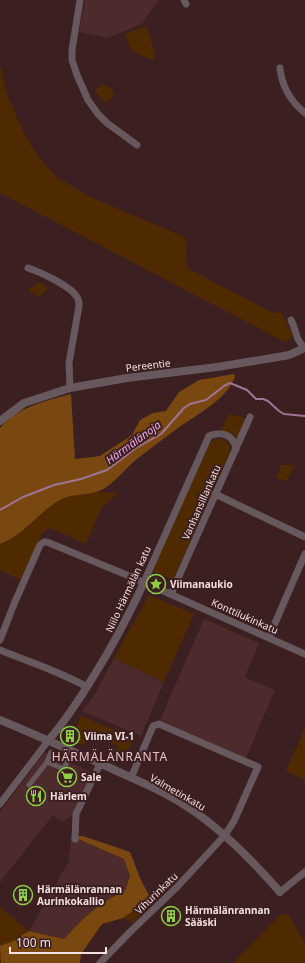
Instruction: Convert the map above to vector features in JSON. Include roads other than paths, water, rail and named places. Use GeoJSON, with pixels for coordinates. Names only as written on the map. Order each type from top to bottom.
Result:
{"type":"FeatureCollection","features":[{"type":"Feature","properties":{"kind":"street"},"geometry":{"type":"LineString","coordinates":[[80,0],[72,50],[72,60],[77,75],[88,100],[98,114],[107,123],[137,145]]}},
{"type":"Feature","properties":{"kind":"street"},"geometry":{"type":"LineString","coordinates":[[280,68],[284,87],[290,98],[305,113]]}},
{"type":"Feature","properties":{"kind":"street"},"geometry":{"type":"LineString","coordinates":[[28,268],[48,276],[75,294],[78,299],[79,306],[69,364],[70,388]]}},
{"type":"Feature","properties":{"kind":"street"},"geometry":{"type":"LineString","coordinates":[[291,320],[294,325],[299,344],[305,348]]}},
{"type":"Feature","properties":{"kind":"street","name":"Pereentie"},"geometry":{"type":"LineString","coordinates":[[0,421],[24,403],[70,388],[127,378],[217,367],[278,357],[289,355],[305,348]]}},
{"type":"Feature","properties":{"kind":"street","name":"Vanhansillankatu"},"geometry":{"type":"LineString","coordinates":[[171,594],[250,417]]}},
{"type":"Feature","properties":{"kind":"street","name":"Niilo Härmälän katu"},"geometry":{"type":"LineString","coordinates":[[48,741],[87,687],[122,627],[144,582],[209,436],[218,433],[230,437],[235,443],[236,448]]}},
{"type":"Feature","properties":{"kind":"street"},"geometry":{"type":"LineString","coordinates":[[215,494],[305,537]]}},
{"type":"Feature","properties":{"kind":"street","name":"Konttilukinkatu"},"geometry":{"type":"LineString","coordinates":[[0,640],[40,545],[44,542],[50,543],[144,582],[305,654]]}},
{"type":"Feature","properties":{"kind":"street"},"geometry":{"type":"LineString","coordinates":[[269,637],[305,554]]}},
{"type":"Feature","properties":{"kind":"street"},"geometry":{"type":"LineString","coordinates":[[0,650],[30,663],[44,666],[87,687]]}},
{"type":"Feature","properties":{"kind":"street","name":"Valmetinkatu"},"geometry":{"type":"LineString","coordinates":[[0,720],[167,794],[188,807],[225,835],[248,857],[280,892]]}},
{"type":"Feature","properties":{"kind":"street","name":"Vihurinkatu"},"geometry":{"type":"LineString","coordinates":[[100,963],[178,886],[225,835],[234,821],[258,767],[159,724],[153,726],[131,778]]}},
{"type":"Feature","properties":{"kind":"street"},"geometry":{"type":"LineString","coordinates":[[0,804],[48,741]]}},
{"type":"Feature","properties":{"kind":"street"},"geometry":{"type":"LineString","coordinates":[[29,785],[47,762],[51,752]]}},
{"type":"Feature","properties":{"kind":"street"},"geometry":{"type":"LineString","coordinates":[[47,762],[64,769],[68,759]]}},
{"type":"Feature","properties":{"kind":"street"},"geometry":{"type":"LineString","coordinates":[[75,839],[76,814],[100,764]]}},
{"type":"Feature","properties":{"kind":"street"},"geometry":{"type":"LineString","coordinates":[[280,892],[305,872]]}},
{"type":"Feature","properties":{"kind":"waterway","name":"Härmälänoja"},"geometry":{"type":"LineString","coordinates":[[0,510],[23,497],[54,485],[81,479],[107,470],[136,448],[161,434],[184,408],[190,404],[206,400],[230,383],[247,390],[256,399],[268,401],[284,414],[305,416]]}},
{"type":"Feature","properties":{"kind":"place","name":"Viimanaukio"},"geometry":{"type":"Point","coordinates":[156,584]}},
{"type":"Feature","properties":{"kind":"place","name":"Viima VI-1"},"geometry":{"type":"Point","coordinates":[70,736]}},
{"type":"Feature","properties":{"kind":"place","name":"Sale"},"geometry":{"type":"Point","coordinates":[67,777]}},
{"type":"Feature","properties":{"kind":"place","name":"Härlem"},"geometry":{"type":"Point","coordinates":[36,796]}},
{"type":"Feature","properties":{"kind":"place","name":"Härmälänrannan Aurinkokallio"},"geometry":{"type":"Point","coordinates":[23,895]}},
{"type":"Feature","properties":{"kind":"place","name":"Härmälänrannan Sääski"},"geometry":{"type":"Point","coordinates":[171,916]}},
{"type":"Feature","properties":{"kind":"district","name":"HÄRMÄLÄNRANTA"},"geometry":{"type":"Point","coordinates":[110,756]}}]}
